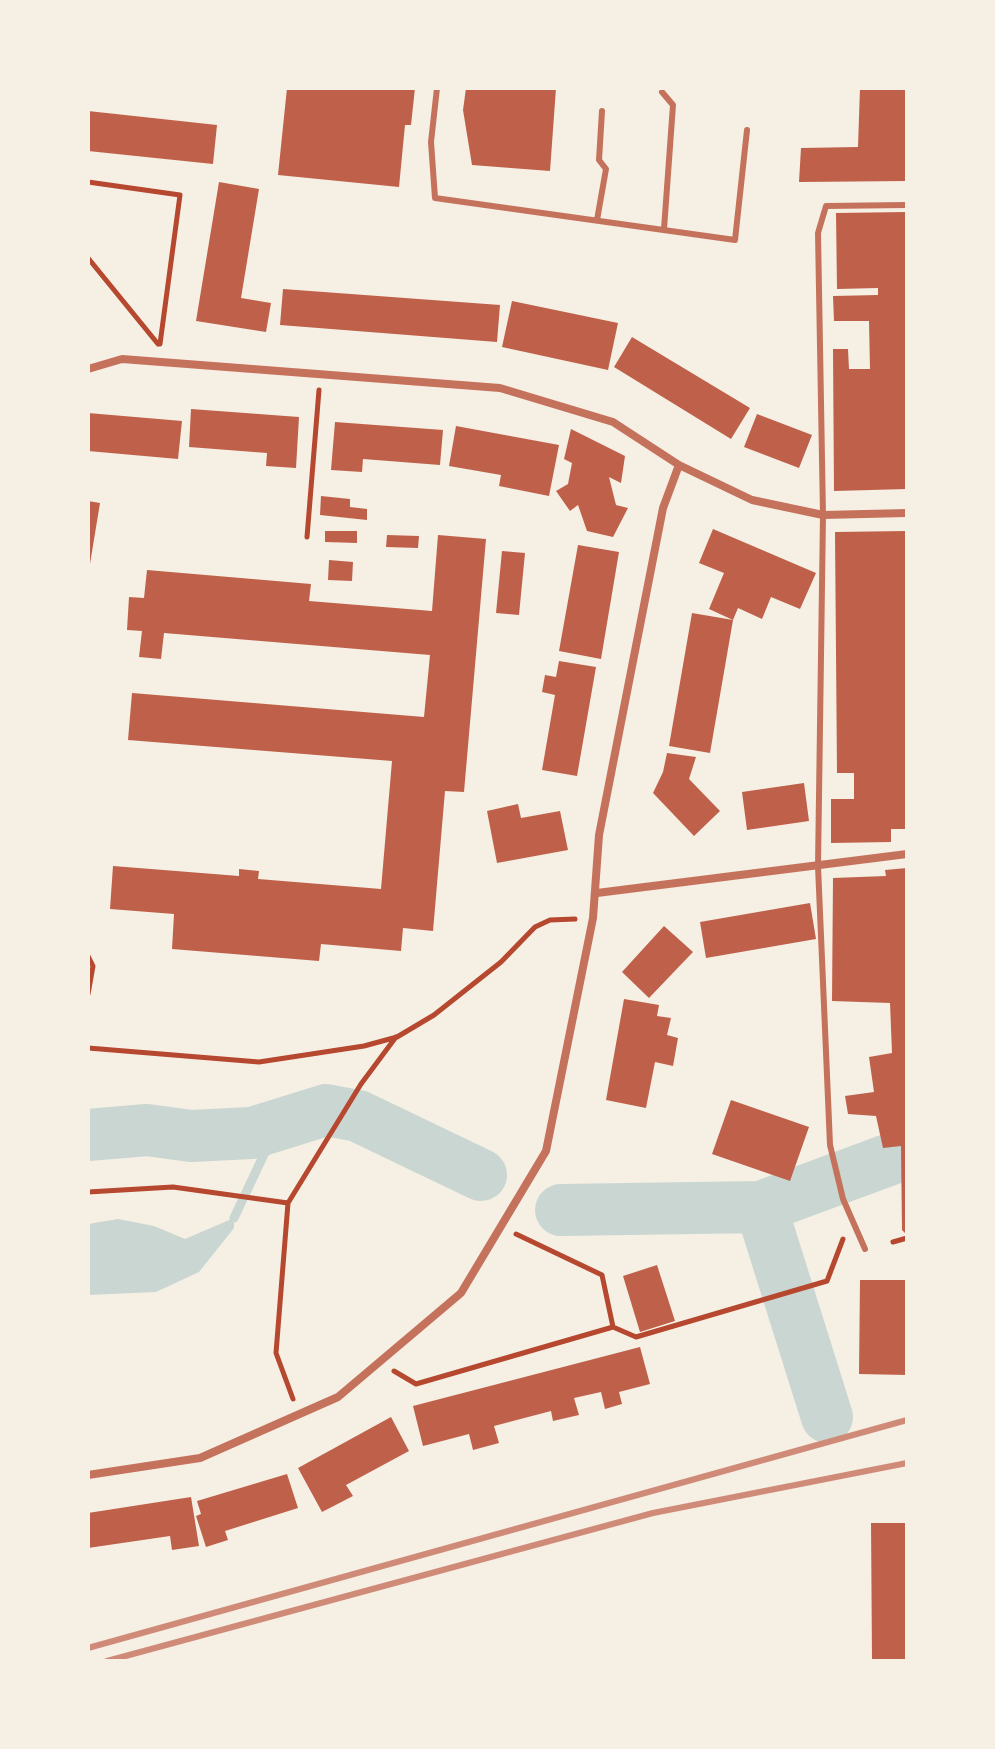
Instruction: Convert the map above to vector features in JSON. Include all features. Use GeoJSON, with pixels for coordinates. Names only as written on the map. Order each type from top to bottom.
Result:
{"type":"FeatureCollection","features":[{"type":"Feature","properties":{"kind":"street"},"geometry":{"type":"LineString","coordinates":[[88,369],[122,359],[500,388],[613,422],[679,465],[752,500],[823,515],[907,513]]}},
{"type":"Feature","properties":{"kind":"street"},"geometry":{"type":"LineString","coordinates":[[88,1475],[200,1458],[338,1397],[461,1293],[546,1151],[597,893],[602,819],[663,508],[679,465]]}},
{"type":"Feature","properties":{"kind":"street"},"geometry":{"type":"LineString","coordinates":[[597,893],[907,854]]}},
{"type":"Feature","properties":{"kind":"lane"},"geometry":{"type":"LineString","coordinates":[[437,88],[431,142],[435,198],[735,240],[747,130]]}},
{"type":"Feature","properties":{"kind":"lane"},"geometry":{"type":"LineString","coordinates":[[662,92],[673,105],[664,229]]}},
{"type":"Feature","properties":{"kind":"lane"},"geometry":{"type":"LineString","coordinates":[[597,220],[606,169],[599,160],[602,111]]}},
{"type":"Feature","properties":{"kind":"lane"},"geometry":{"type":"LineString","coordinates":[[865,1249],[840,1185],[830,1145],[818,866],[823,515],[818,233],[826,206],[907,205]]}},
{"type":"Feature","properties":{"kind":"path"},"geometry":{"type":"LineString","coordinates":[[88,182],[180,195],[158,363]]}},
{"type":"Feature","properties":{"kind":"path"},"geometry":{"type":"LineString","coordinates":[[88,258],[160,347]]}},
{"type":"Feature","properties":{"kind":"path"},"geometry":{"type":"LineString","coordinates":[[307,537],[320,375]]}},
{"type":"Feature","properties":{"kind":"path"},"geometry":{"type":"LineString","coordinates":[[88,1048],[259,1062],[364,1046],[397,1037],[434,1015],[501,962],[535,927],[550,920],[575,919]]}},
{"type":"Feature","properties":{"kind":"path"},"geometry":{"type":"LineString","coordinates":[[88,956],[93,966],[88,994]]}},
{"type":"Feature","properties":{"kind":"path"},"geometry":{"type":"LineString","coordinates":[[300,1414],[281,1375],[276,1353],[288,1203],[361,1084],[397,1037]]}},
{"type":"Feature","properties":{"kind":"path"},"geometry":{"type":"LineString","coordinates":[[88,1192],[173,1187],[288,1203]]}},
{"type":"Feature","properties":{"kind":"path"},"geometry":{"type":"LineString","coordinates":[[380,1362],[416,1384],[613,1327],[636,1337],[827,1281],[851,1217]]}},
{"type":"Feature","properties":{"kind":"path"},"geometry":{"type":"LineString","coordinates":[[501,1226],[602,1275],[613,1327]]}},
{"type":"Feature","properties":{"kind":"path"},"geometry":{"type":"LineString","coordinates":[[893,1242],[907,1238]]}},
{"type":"Feature","properties":{"kind":"shaded area"},"geometry":{"type":"Polygon","coordinates":[[[234,1218],[234,1228],[199,1272],[156,1292],[88,1295],[88,1224],[118,1219],[154,1226],[185,1239],[234,1218]]]}},
{"type":"Feature","properties":{"kind":"building"},"geometry":{"type":"Polygon","coordinates":[[[287,88],[415,88],[411,125],[405,125],[399,187],[278,175],[287,88]]]}},
{"type":"Feature","properties":{"kind":"building"},"geometry":{"type":"Polygon","coordinates":[[[466,88],[556,88],[550,171],[472,165],[463,110],[466,88]]]}},
{"type":"Feature","properties":{"kind":"building"},"geometry":{"type":"Polygon","coordinates":[[[860,88],[907,88],[907,181],[799,182],[801,148],[858,147],[860,88]]]}},
{"type":"Feature","properties":{"kind":"building"},"geometry":{"type":"Polygon","coordinates":[[[88,111],[217,125],[213,164],[88,151],[88,111]]]}},
{"type":"Feature","properties":{"kind":"building"},"geometry":{"type":"Polygon","coordinates":[[[219,182],[259,189],[241,298],[271,303],[266,332],[196,321],[219,182]]]}},
{"type":"Feature","properties":{"kind":"building"},"geometry":{"type":"Polygon","coordinates":[[[907,212],[907,489],[834,491],[833,349],[848,349],[849,369],[870,369],[869,321],[834,321],[833,296],[878,295],[878,288],[837,289],[836,213],[907,212]]]}},
{"type":"Feature","properties":{"kind":"building"},"geometry":{"type":"Polygon","coordinates":[[[283,289],[500,305],[497,342],[280,325],[283,289]]]}},
{"type":"Feature","properties":{"kind":"building"},"geometry":{"type":"Polygon","coordinates":[[[512,301],[618,323],[608,370],[502,347],[512,301]]]}},
{"type":"Feature","properties":{"kind":"building"},"geometry":{"type":"Polygon","coordinates":[[[632,337],[750,408],[731,439],[614,367],[632,337]]]}},
{"type":"Feature","properties":{"kind":"building"},"geometry":{"type":"Polygon","coordinates":[[[191,409],[299,417],[296,468],[266,466],[267,453],[189,447],[191,409]]]}},
{"type":"Feature","properties":{"kind":"building"},"geometry":{"type":"Polygon","coordinates":[[[88,413],[182,421],[178,459],[88,451],[88,413]]]}},
{"type":"Feature","properties":{"kind":"building"},"geometry":{"type":"Polygon","coordinates":[[[757,414],[812,435],[799,468],[744,447],[757,414]]]}},
{"type":"Feature","properties":{"kind":"building"},"geometry":{"type":"Polygon","coordinates":[[[335,422],[443,430],[440,465],[363,459],[362,472],[331,470],[335,422]]]}},
{"type":"Feature","properties":{"kind":"building"},"geometry":{"type":"Polygon","coordinates":[[[456,426],[559,445],[549,496],[499,486],[501,475],[449,466],[456,426]]]}},
{"type":"Feature","properties":{"kind":"building"},"geometry":{"type":"Polygon","coordinates":[[[571,429],[625,456],[621,483],[609,477],[616,505],[628,508],[613,537],[587,531],[578,505],[570,511],[556,491],[568,484],[572,463],[564,459],[571,429]]]}},
{"type":"Feature","properties":{"kind":"building"},"geometry":{"type":"Polygon","coordinates":[[[321,496],[350,499],[350,507],[367,509],[367,520],[320,515],[321,496]]]}},
{"type":"Feature","properties":{"kind":"building"},"geometry":{"type":"Polygon","coordinates":[[[88,501],[100,503],[90,564],[88,564],[88,501]]]}},
{"type":"Feature","properties":{"kind":"building"},"geometry":{"type":"Polygon","coordinates":[[[713,529],[816,573],[800,609],[771,597],[762,619],[738,608],[733,620],[709,609],[724,573],[699,563],[713,529]]]}},
{"type":"Feature","properties":{"kind":"building"},"geometry":{"type":"Polygon","coordinates":[[[325,531],[357,531],[357,543],[325,542],[325,531]]]}},
{"type":"Feature","properties":{"kind":"building"},"geometry":{"type":"Polygon","coordinates":[[[907,531],[907,829],[891,829],[891,842],[831,843],[831,799],[854,799],[854,773],[837,773],[835,532],[907,531]]]}},
{"type":"Feature","properties":{"kind":"building"},"geometry":{"type":"Polygon","coordinates":[[[387,535],[419,536],[418,548],[386,547],[387,535]]]}},
{"type":"Feature","properties":{"kind":"building"},"geometry":{"type":"Polygon","coordinates":[[[438,535],[486,539],[464,792],[445,791],[433,931],[403,928],[401,951],[321,944],[319,961],[172,949],[174,914],[110,909],[113,866],[239,876],[239,869],[259,871],[258,879],[381,889],[392,761],[128,740],[132,693],[424,717],[430,655],[164,633],[161,659],[139,657],[142,631],[127,630],[129,597],[144,598],[147,570],[311,584],[309,601],[432,611],[438,535]]]}},
{"type":"Feature","properties":{"kind":"building"},"geometry":{"type":"Polygon","coordinates":[[[578,545],[619,552],[601,659],[559,651],[578,545]]]}},
{"type":"Feature","properties":{"kind":"building"},"geometry":{"type":"Polygon","coordinates":[[[502,551],[525,553],[519,615],[496,613],[502,551]]]}},
{"type":"Feature","properties":{"kind":"building"},"geometry":{"type":"Polygon","coordinates":[[[329,560],[353,562],[352,581],[328,580],[329,560]]]}},
{"type":"Feature","properties":{"kind":"building"},"geometry":{"type":"Polygon","coordinates":[[[692,613],[733,620],[710,753],[669,746],[692,613]]]}},
{"type":"Feature","properties":{"kind":"building"},"geometry":{"type":"Polygon","coordinates":[[[559,661],[596,667],[577,776],[542,770],[555,695],[542,692],[545,675],[556,677],[559,661]]]}},
{"type":"Feature","properties":{"kind":"building"},"geometry":{"type":"Polygon","coordinates":[[[667,753],[696,757],[689,779],[720,811],[694,836],[653,793],[663,772],[667,753]]]}},
{"type":"Feature","properties":{"kind":"building"},"geometry":{"type":"Polygon","coordinates":[[[804,783],[809,821],[747,830],[742,792],[804,783]]]}},
{"type":"Feature","properties":{"kind":"building"},"geometry":{"type":"Polygon","coordinates":[[[518,804],[521,818],[560,811],[568,850],[497,863],[487,811],[518,804]]]}},
{"type":"Feature","properties":{"kind":"building"},"geometry":{"type":"Polygon","coordinates":[[[907,868],[907,1235],[902,1230],[901,1146],[883,1148],[876,1116],[848,1114],[845,1096],[874,1092],[869,1057],[892,1053],[890,1003],[832,1001],[833,878],[886,876],[885,870],[907,868]]]}},
{"type":"Feature","properties":{"kind":"building"},"geometry":{"type":"Polygon","coordinates":[[[810,903],[816,939],[706,958],[700,922],[810,903]]]}},
{"type":"Feature","properties":{"kind":"building"},"geometry":{"type":"Polygon","coordinates":[[[664,926],[693,952],[649,998],[622,972],[664,926]]]}},
{"type":"Feature","properties":{"kind":"building"},"geometry":{"type":"Polygon","coordinates":[[[624,999],[659,1005],[657,1016],[671,1018],[667,1035],[678,1038],[673,1066],[655,1062],[646,1108],[606,1100],[624,999]]]}},
{"type":"Feature","properties":{"kind":"building"},"geometry":{"type":"Polygon","coordinates":[[[731,1100],[809,1127],[790,1181],[712,1154],[731,1100]]]}},
{"type":"Feature","properties":{"kind":"building"},"geometry":{"type":"Polygon","coordinates":[[[657,1265],[675,1321],[640,1332],[623,1276],[657,1265]]]}},
{"type":"Feature","properties":{"kind":"building"},"geometry":{"type":"Polygon","coordinates":[[[860,1280],[907,1280],[907,1375],[859,1374],[860,1280]]]}},
{"type":"Feature","properties":{"kind":"building"},"geometry":{"type":"Polygon","coordinates":[[[640,1347],[650,1384],[619,1392],[622,1404],[605,1409],[601,1392],[574,1398],[579,1415],[553,1421],[551,1411],[494,1426],[499,1443],[473,1450],[469,1434],[423,1446],[413,1406],[640,1347]]]}},
{"type":"Feature","properties":{"kind":"building"},"geometry":{"type":"Polygon","coordinates":[[[391,1417],[409,1451],[346,1485],[353,1496],[322,1512],[298,1468],[391,1417]]]}},
{"type":"Feature","properties":{"kind":"building"},"geometry":{"type":"Polygon","coordinates":[[[287,1474],[298,1508],[225,1531],[228,1540],[206,1547],[196,1516],[201,1514],[197,1501],[287,1474]]]}},
{"type":"Feature","properties":{"kind":"building"},"geometry":{"type":"Polygon","coordinates":[[[191,1497],[199,1546],[172,1550],[170,1536],[88,1548],[88,1513],[191,1497]]]}},
{"type":"Feature","properties":{"kind":"building"},"geometry":{"type":"Polygon","coordinates":[[[871,1523],[907,1523],[907,1661],[872,1661],[871,1523]]]}},
{"type":"Feature","properties":{"kind":"waterway"},"geometry":{"type":"LineString","coordinates":[[88,1135],[147,1130],[191,1136],[252,1133],[326,1110],[358,1116],[481,1175]]}},
{"type":"Feature","properties":{"kind":"waterway"},"geometry":{"type":"LineString","coordinates":[[234,1218],[266,1150],[268,1128]]}},
{"type":"Feature","properties":{"kind":"waterway"},"geometry":{"type":"LineString","coordinates":[[561,1210],[761,1207],[907,1153]]}},
{"type":"Feature","properties":{"kind":"waterway"},"geometry":{"type":"LineString","coordinates":[[761,1207],[827,1417]]}},
{"type":"Feature","properties":{"kind":"railway"},"geometry":{"type":"LineString","coordinates":[[88,1648],[907,1420]]}},
{"type":"Feature","properties":{"kind":"railway"},"geometry":{"type":"LineString","coordinates":[[107,1661],[653,1513],[907,1463]]}}]}
